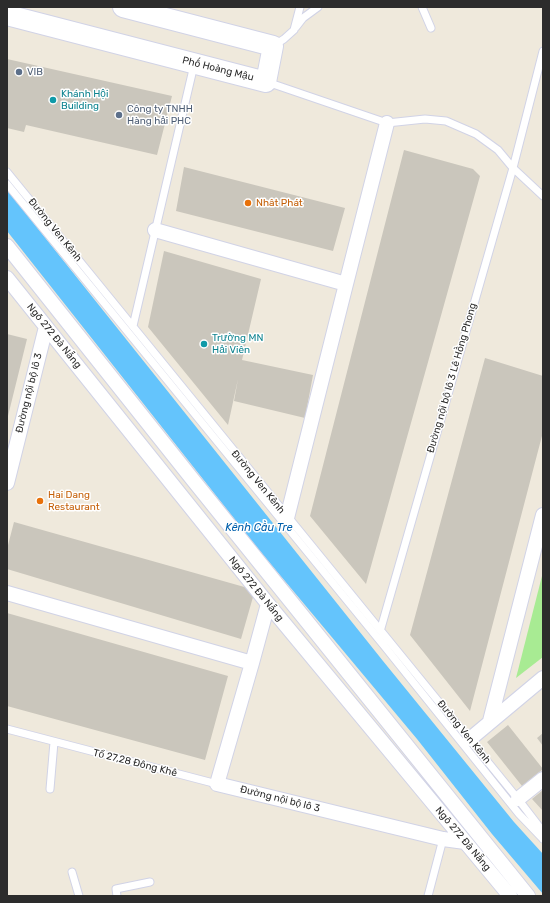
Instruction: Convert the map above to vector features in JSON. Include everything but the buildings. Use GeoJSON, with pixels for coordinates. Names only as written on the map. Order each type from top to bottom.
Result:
{"type":"FeatureCollection","features":[{"type":"Feature","properties":{"kind":"street"},"geometry":{"type":"LineString","coordinates":[[123,7],[273,46]]}},
{"type":"Feature","properties":{"kind":"street","name":"Phố Hoàng Mậu"},"geometry":{"type":"LineString","coordinates":[[7,15],[266,82],[273,46]]}},
{"type":"Feature","properties":{"kind":"street"},"geometry":{"type":"LineString","coordinates":[[287,518],[386,123]]}},
{"type":"Feature","properties":{"kind":"street"},"geometry":{"type":"LineString","coordinates":[[155,230],[346,284]]}},
{"type":"Feature","properties":{"kind":"street"},"geometry":{"type":"LineString","coordinates":[[7,246],[193,480],[528,896]]}},
{"type":"Feature","properties":{"kind":"street","name":"Ngõ 272 Đà Nẵng"},"geometry":{"type":"LineString","coordinates":[[7,278],[268,604],[510,896]]}},
{"type":"Feature","properties":{"kind":"street","name":"Đường nội bộ lô 3"},"geometry":{"type":"LineString","coordinates":[[7,483],[46,327]]}},
{"type":"Feature","properties":{"kind":"street"},"geometry":{"type":"LineString","coordinates":[[490,721],[543,515]]}},
{"type":"Feature","properties":{"kind":"street"},"geometry":{"type":"LineString","coordinates":[[7,594],[252,664]]}},
{"type":"Feature","properties":{"kind":"street"},"geometry":{"type":"LineString","coordinates":[[217,784],[268,604]]}},
{"type":"Feature","properties":{"kind":"street"},"geometry":{"type":"LineString","coordinates":[[470,739],[543,678]]}},
{"type":"Feature","properties":{"kind":"street"},"geometry":{"type":"LineString","coordinates":[[518,799],[543,779]]}},
{"type":"Feature","properties":{"kind":"street","name":"Đường nội bộ lô 3"},"geometry":{"type":"LineString","coordinates":[[217,784],[443,839],[465,842]]}},
{"type":"Feature","properties":{"kind":"lane"},"geometry":{"type":"LineString","coordinates":[[294,30],[300,7]]}},
{"type":"Feature","properties":{"kind":"lane"},"geometry":{"type":"LineString","coordinates":[[273,46],[294,30],[303,18],[318,7]]}},
{"type":"Feature","properties":{"kind":"lane"},"geometry":{"type":"LineString","coordinates":[[422,7],[431,28]]}},
{"type":"Feature","properties":{"kind":"lane","name":"Đường nội bộ lô 3 Lê Hồng Phong"},"geometry":{"type":"LineString","coordinates":[[381,628],[512,168],[543,51]]}},
{"type":"Feature","properties":{"kind":"lane"},"geometry":{"type":"LineString","coordinates":[[133,326],[194,63]]}},
{"type":"Feature","properties":{"kind":"lane"},"geometry":{"type":"LineString","coordinates":[[266,82],[386,123],[425,119],[446,121],[476,134],[498,150],[512,168],[543,196]]}},
{"type":"Feature","properties":{"kind":"lane","name":"Đường Ven Kênh"},"geometry":{"type":"LineString","coordinates":[[7,172],[287,518],[381,628],[518,799],[541,829],[543,839]]}},
{"type":"Feature","properties":{"kind":"lane","name":"Đường Ven Kênh"},"geometry":{"type":"LineString","coordinates":[[7,184],[385,647],[519,814],[543,839]]}},
{"type":"Feature","properties":{"kind":"lane"},"geometry":{"type":"LineString","coordinates":[[7,729],[54,742],[50,789]]}},
{"type":"Feature","properties":{"kind":"lane","name":"Tổ 27,28 Đông Khê"},"geometry":{"type":"LineString","coordinates":[[54,742],[217,784]]}},
{"type":"Feature","properties":{"kind":"lane"},"geometry":{"type":"LineString","coordinates":[[428,896],[443,839]]}},
{"type":"Feature","properties":{"kind":"lane"},"geometry":{"type":"LineString","coordinates":[[72,872],[79,896]]}},
{"type":"Feature","properties":{"kind":"lane"},"geometry":{"type":"LineString","coordinates":[[117,896],[116,889],[150,882]]}},
{"type":"Feature","properties":{"kind":"green space"},"geometry":{"type":"Polygon","coordinates":[[[543,572],[543,657],[516,678],[543,572]]]}},
{"type":"Feature","properties":{"kind":"water","name":"Kênh Cầu Tre"},"geometry":{"type":"Polygon","coordinates":[[[7,190],[383,661],[514,822],[543,854],[543,894],[492,834],[417,739],[259,550],[7,231],[7,190]]]}},
{"type":"Feature","properties":{"kind":"place","name":"VIB"},"geometry":{"type":"Point","coordinates":[19,72]}},
{"type":"Feature","properties":{"kind":"place","name":"Khánh Hội Building"},"geometry":{"type":"Point","coordinates":[53,100]}},
{"type":"Feature","properties":{"kind":"place","name":"Công ty TNHH Hàng hải PHC"},"geometry":{"type":"Point","coordinates":[119,115]}},
{"type":"Feature","properties":{"kind":"place","name":"Nhât Phát"},"geometry":{"type":"Point","coordinates":[248,203]}},
{"type":"Feature","properties":{"kind":"place","name":"Trường MN Hải Viên"},"geometry":{"type":"Point","coordinates":[204,344]}},
{"type":"Feature","properties":{"kind":"place","name":"Hai Dang Restaurant"},"geometry":{"type":"Point","coordinates":[40,501]}}]}
